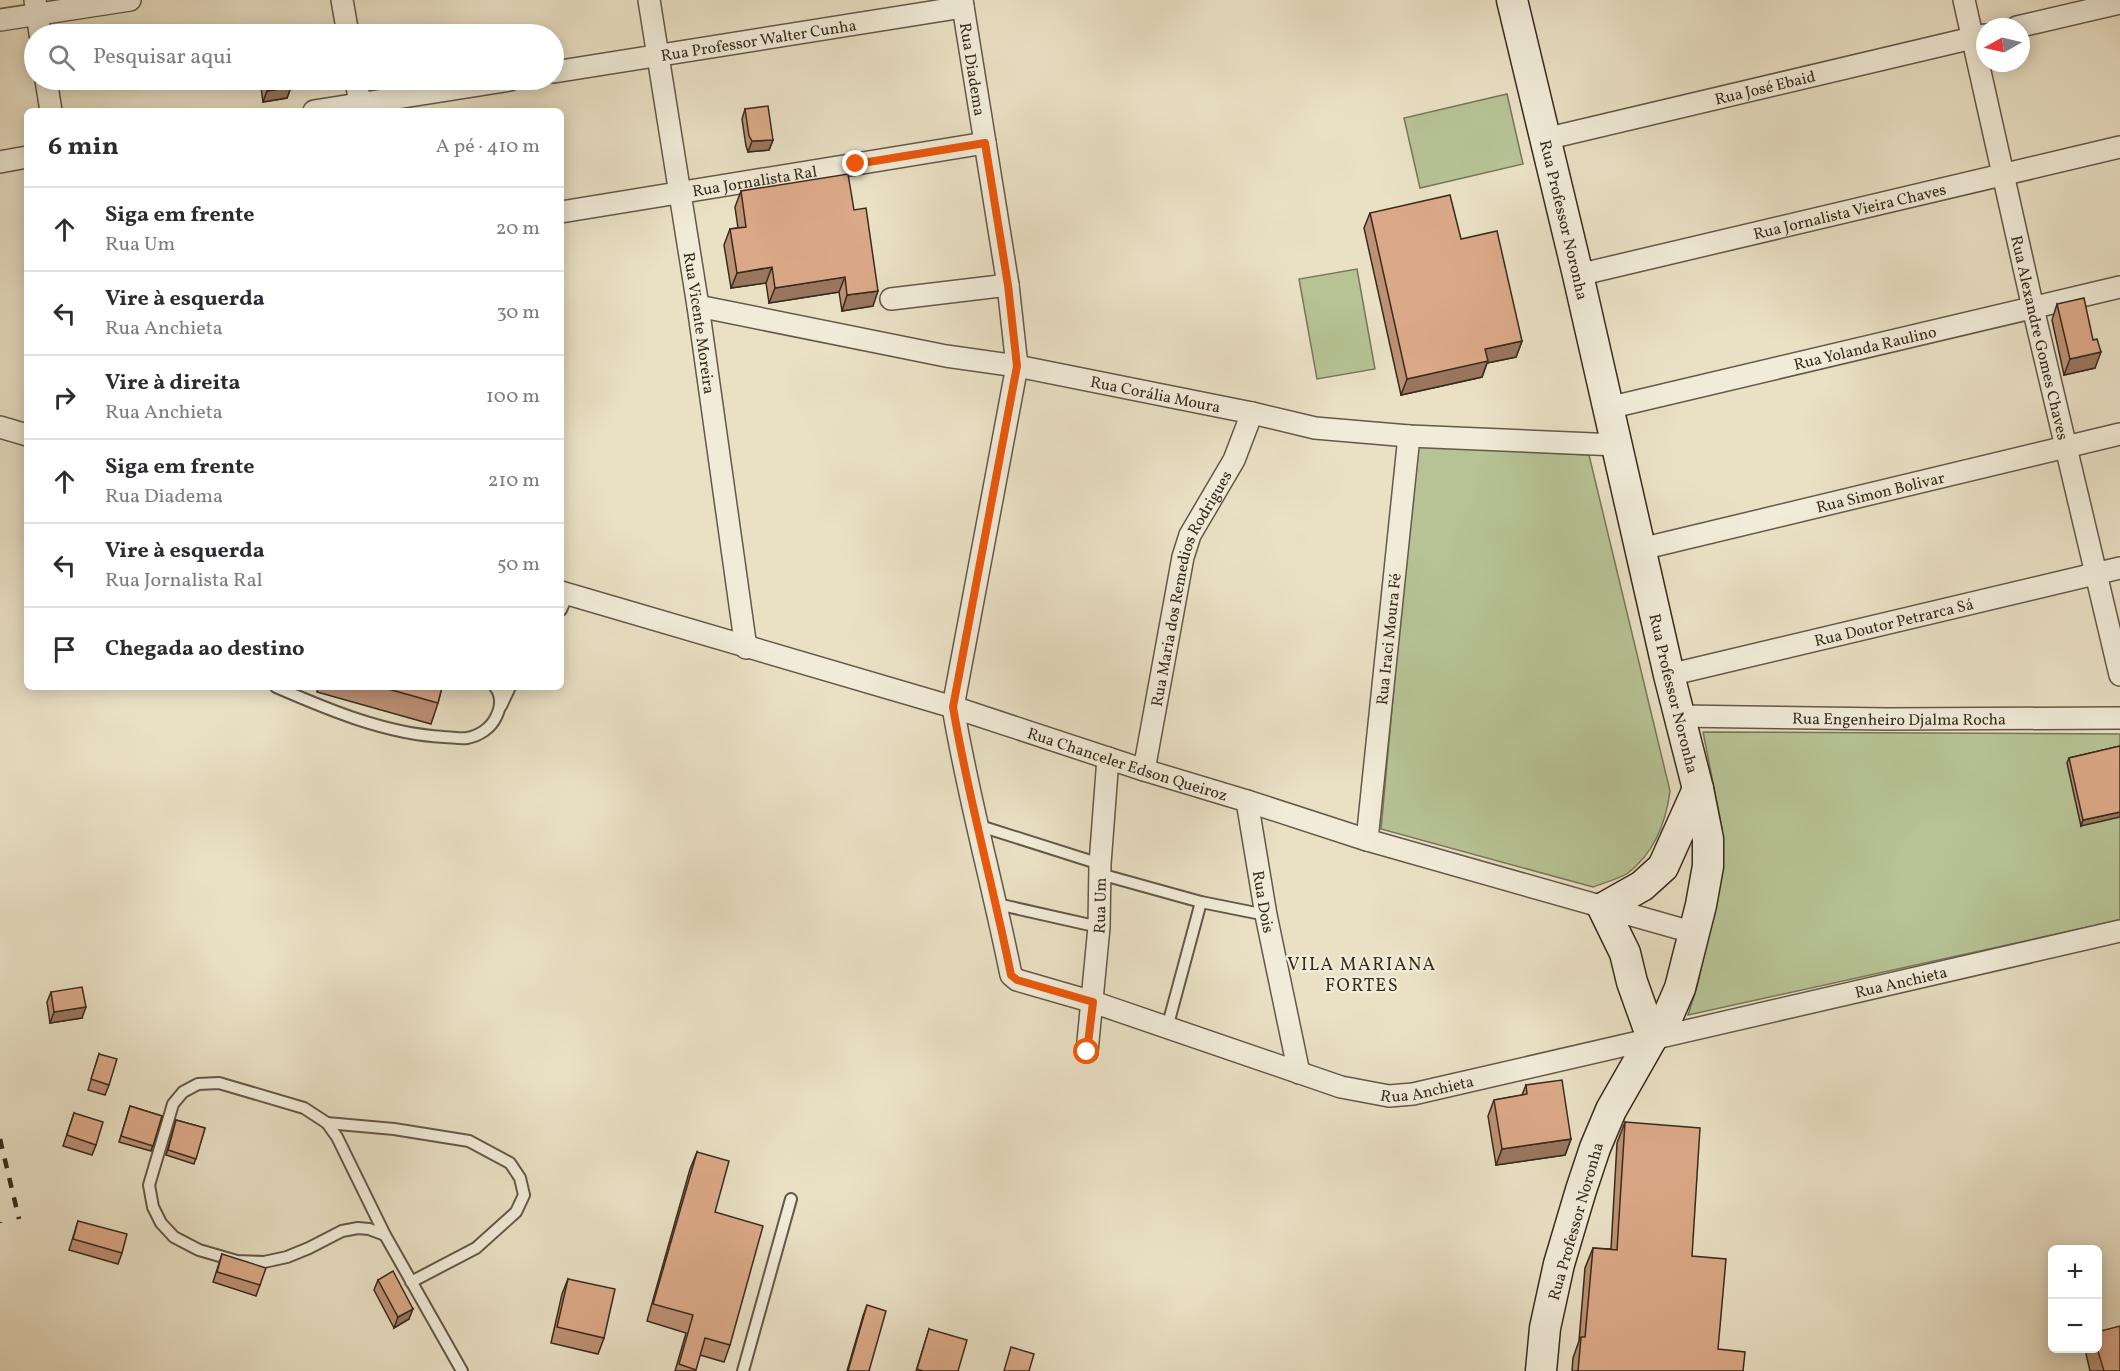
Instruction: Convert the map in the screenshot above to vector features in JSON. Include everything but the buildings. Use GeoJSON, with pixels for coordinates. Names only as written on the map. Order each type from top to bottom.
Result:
{"type":"FeatureCollection","features":[{"type":"Feature","properties":{"kind":"street"},"geometry":{"type":"LineString","coordinates":[[0,20],[130,0]]}},
{"type":"Feature","properties":{"kind":"street"},"geometry":{"type":"LineString","coordinates":[[342,0],[346,24]]}},
{"type":"Feature","properties":{"kind":"street","name":"Rua Vicente Moreira"},"geometry":{"type":"LineString","coordinates":[[649,0],[698,306],[746,648]]}},
{"type":"Feature","properties":{"kind":"street","name":"Rua Alexandre Gomes Chaves"},"geometry":{"type":"LineString","coordinates":[[1964,0],[1976,29]]}},
{"type":"Feature","properties":{"kind":"street","name":"Rua Professor Noronha"},"geometry":{"type":"LineString","coordinates":[[1517,1],[1545,139],[1708,839],[1708,866],[1695,933],[1680,988],[1667,1018],[1652,1038],[1611,1110],[1588,1169],[1559,1264],[1545,1328],[1540,1371]]}},
{"type":"Feature","properties":{"kind":"street","name":"Rua Professor Walter Cunha"},"geometry":{"type":"LineString","coordinates":[[564,70],[962,3]]}},
{"type":"Feature","properties":{"kind":"street","name":"Rua Diadema"},"geometry":{"type":"LineString","coordinates":[[953,707],[1017,366],[1008,285],[962,3]]}},
{"type":"Feature","properties":{"kind":"street"},"geometry":{"type":"LineString","coordinates":[[2030,24],[2120,3]]}},
{"type":"Feature","properties":{"kind":"street","name":"Rua José Ebaid"},"geometry":{"type":"LineString","coordinates":[[1545,139],[1976,37]]}},
{"type":"Feature","properties":{"kind":"street","name":"Rua Alexandre Gomes Chaves"},"geometry":{"type":"LineString","coordinates":[[1985,72],[2003,174],[2120,675]]}},
{"type":"Feature","properties":{"kind":"street"},"geometry":{"type":"LineString","coordinates":[[48,90],[51,108]]}},
{"type":"Feature","properties":{"kind":"street"},"geometry":{"type":"LineString","coordinates":[[358,90],[361,107],[455,90]]}},
{"type":"Feature","properties":{"kind":"street","name":"Rua Jornalista Ral"},"geometry":{"type":"LineString","coordinates":[[564,212],[985,143]]}},
{"type":"Feature","properties":{"kind":"street","name":"Rua Jornalista Vieira Chaves"},"geometry":{"type":"LineString","coordinates":[[1578,275],[2120,147]]}},
{"type":"Feature","properties":{"kind":"street"},"geometry":{"type":"LineString","coordinates":[[0,162],[24,158]]}},
{"type":"Feature","properties":{"kind":"street"},"geometry":{"type":"LineString","coordinates":[[891,299],[1008,285]]}},
{"type":"Feature","properties":{"kind":"street","name":"Rua Yolanda Raulino"},"geometry":{"type":"LineString","coordinates":[[1608,408],[2120,287]]}},
{"type":"Feature","properties":{"kind":"street","name":"Rua Corália Moura"},"geometry":{"type":"LineString","coordinates":[[698,306],[946,356],[1017,366],[1252,413],[1315,428],[1409,436],[1617,445]]}},
{"type":"Feature","properties":{"kind":"street","name":"Rua Maria dos Remedios Rodrigues"},"geometry":{"type":"LineString","coordinates":[[1144,770],[1179,571],[1186,546],[1205,506],[1234,460],[1252,413]]}},
{"type":"Feature","properties":{"kind":"street"},"geometry":{"type":"LineString","coordinates":[[0,427],[24,434]]}},
{"type":"Feature","properties":{"kind":"street","name":"Rua Simon Bolivar"},"geometry":{"type":"LineString","coordinates":[[1641,549],[2120,434]]}},
{"type":"Feature","properties":{"kind":"street","name":"Rua Iraci Moura Fé"},"geometry":{"type":"LineString","coordinates":[[1367,840],[1409,436]]}},
{"type":"Feature","properties":{"kind":"street","name":"Rua Doutor Petrarca Sá"},"geometry":{"type":"LineString","coordinates":[[1669,675],[2120,568]]}},
{"type":"Feature","properties":{"kind":"street","name":"Rua Chanceler Edson Queiroz"},"geometry":{"type":"LineString","coordinates":[[564,599],[953,707],[1367,840],[1695,933]]}},
{"type":"Feature","properties":{"kind":"street","name":"Rua Anchieta"},"geometry":{"type":"LineString","coordinates":[[953,707],[962,759],[997,904],[1011,975],[1017,980],[1093,1002],[1319,1081],[1368,1094],[1404,1096],[2120,931]]}},
{"type":"Feature","properties":{"kind":"street","name":"Rua Engenheiro Djalma Rocha"},"geometry":{"type":"LineString","coordinates":[[1679,716],[1888,719],[2120,718]]}},
{"type":"Feature","properties":{"kind":"street","name":"Rua Um"},"geometry":{"type":"LineString","coordinates":[[1087,1052],[1099,927],[1100,869],[1108,758]]}},
{"type":"Feature","properties":{"kind":"street"},"geometry":{"type":"LineString","coordinates":[[1652,1038],[1632,982],[1625,952],[1603,908],[1641,886],[1664,867],[1698,789]]}},
{"type":"Feature","properties":{"kind":"street","name":"Rua Dois"},"geometry":{"type":"LineString","coordinates":[[1247,801],[1266,915],[1299,1073]]}},
{"type":"Feature","properties":{"kind":"lane"},"geometry":{"type":"LineString","coordinates":[[283,690],[380,726],[429,736],[467,738],[484,732],[495,720],[509,690]]}},
{"type":"Feature","properties":{"kind":"lane"},"geometry":{"type":"LineString","coordinates":[[498,690],[501,706]]}},
{"type":"Feature","properties":{"kind":"lane"},"geometry":{"type":"LineString","coordinates":[[977,825],[1201,902],[1266,915]]}},
{"type":"Feature","properties":{"kind":"lane"},"geometry":{"type":"LineString","coordinates":[[1167,1028],[1201,902]]}},
{"type":"Feature","properties":{"kind":"lane"},"geometry":{"type":"LineString","coordinates":[[997,904],[1099,927]]}},
{"type":"Feature","properties":{"kind":"lane"},"geometry":{"type":"LineString","coordinates":[[385,1235],[369,1229],[358,1228],[342,1231],[287,1257],[264,1262],[237,1261],[199,1250],[182,1242],[161,1223],[153,1207],[149,1185],[173,1104],[183,1092],[198,1084],[219,1083],[304,1108],[327,1123],[337,1137],[385,1235],[462,1371]]}},
{"type":"Feature","properties":{"kind":"lane"},"geometry":{"type":"LineString","coordinates":[[327,1123],[394,1129],[470,1141],[510,1163],[520,1178],[524,1195],[516,1212],[476,1248],[411,1282]]}},
{"type":"Feature","properties":{"kind":"lane"},"geometry":{"type":"LineString","coordinates":[[743,1371],[791,1199]]}},
{"type":"Feature","properties":{"kind":"green space"},"geometry":{"type":"Polygon","coordinates":[[[1507,94],[1523,164],[1420,188],[1404,118],[1507,94]]]}},
{"type":"Feature","properties":{"kind":"green space"},"geometry":{"type":"Polygon","coordinates":[[[1357,269],[1375,369],[1317,379],[1299,279],[1357,269]]]}},
{"type":"Feature","properties":{"kind":"green space"},"geometry":{"type":"Polygon","coordinates":[[[1416,446],[1589,455],[1670,791],[1662,825],[1652,846],[1637,865],[1616,879],[1593,887],[1381,829],[1416,446]]]}},
{"type":"Feature","properties":{"kind":"green space"},"geometry":{"type":"Polygon","coordinates":[[[1703,732],[2120,734],[2120,920],[1688,1015],[1697,987],[1721,878],[1722,828],[1703,732]]]}},
{"type":"Feature","properties":{"kind":"railway"},"geometry":{"type":"LineString","coordinates":[[0,1139],[19,1219]]}},
{"type":"Feature","properties":{"kind":"district","name":"VILA MARIANA FORTES"},"geometry":{"type":"Point","coordinates":[1362,974]}},
{"type":"Feature","properties":{"kind":"route"},"geometry":{"type":"LineString","coordinates":[[856,164],[985,143],[1008,285],[1017,366],[953,707],[962,759],[997,904],[1011,975],[1017,980],[1093,1002],[1087,1052]]}}]}
